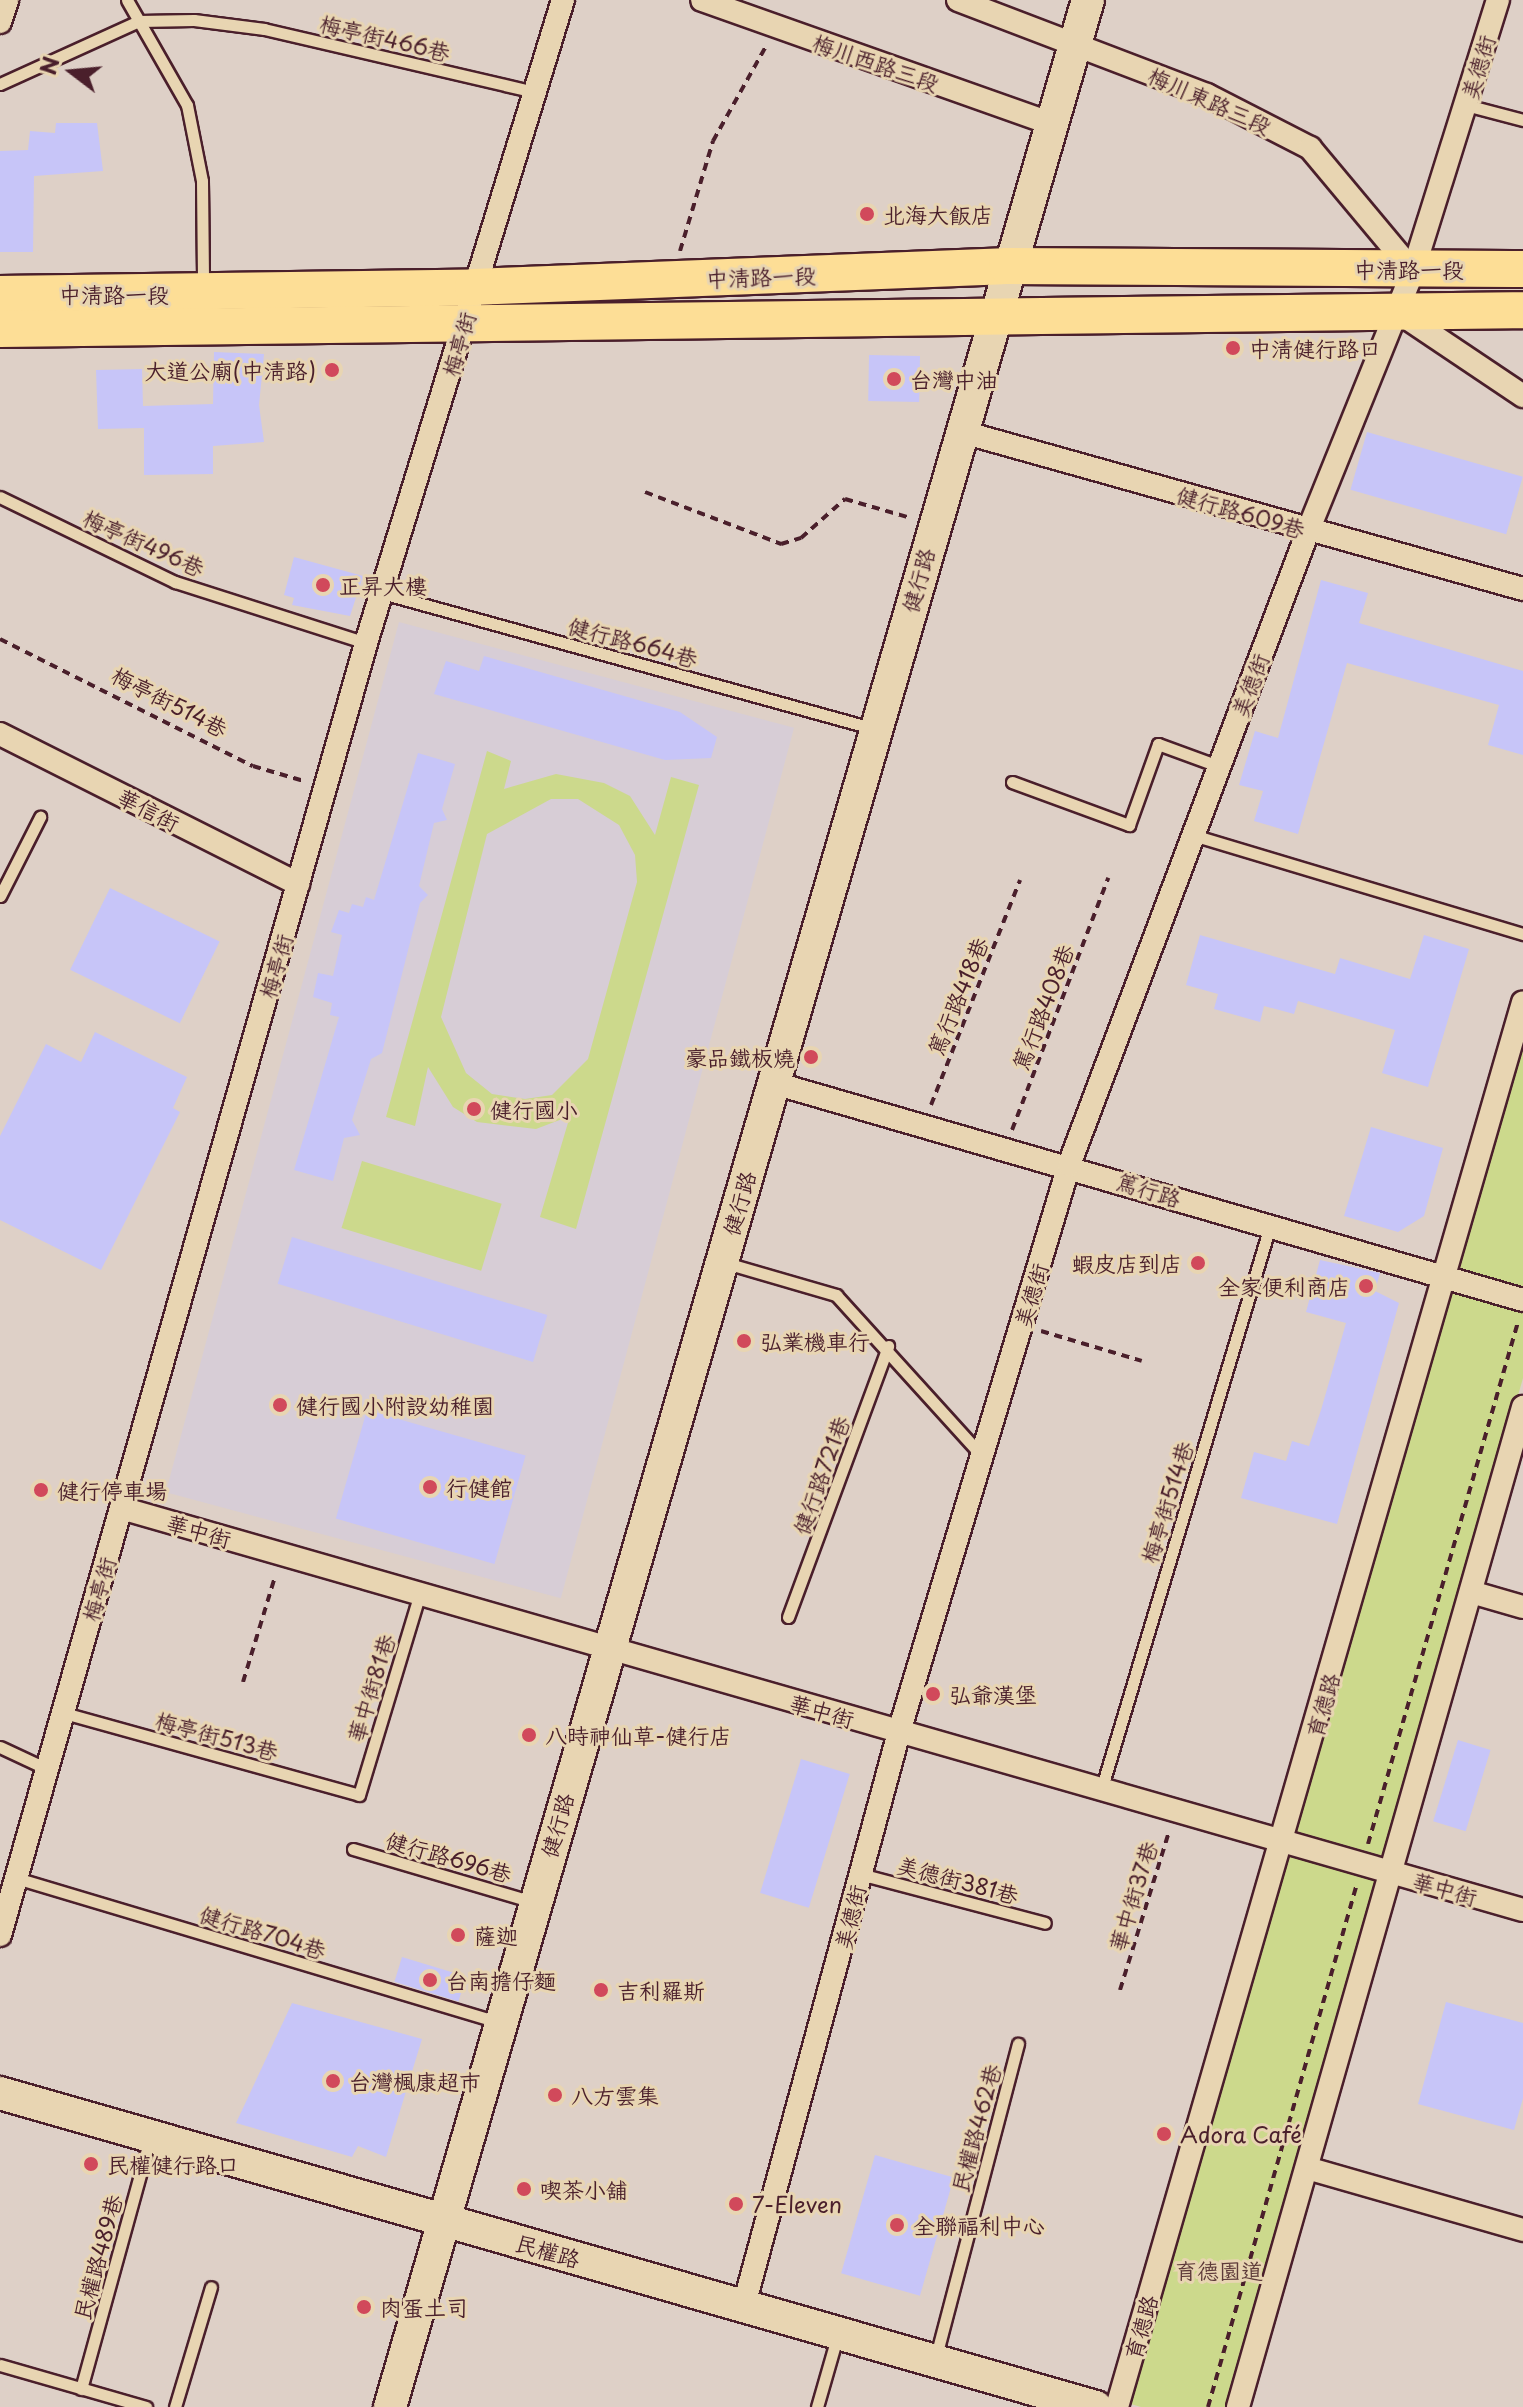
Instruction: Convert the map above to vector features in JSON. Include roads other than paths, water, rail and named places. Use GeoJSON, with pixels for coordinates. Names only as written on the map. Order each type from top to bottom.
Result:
{"type":"FeatureCollection","features":[{"type":"Feature","properties":{"kind":"main road","name":"中清路一段"},"geometry":{"type":"LineString","coordinates":[[0,329],[470,303],[672,279],[1007,266],[1413,271],[1523,269]]}},
{"type":"Feature","properties":{"kind":"main road","name":"中清路一段"},"geometry":{"type":"LineString","coordinates":[[0,294],[203,293],[991,318],[1523,310]]}},
{"type":"Feature","properties":{"kind":"street"},"geometry":{"type":"LineString","coordinates":[[0,22],[7,0]]}},
{"type":"Feature","properties":{"kind":"street","name":"梅亭街"},"geometry":{"type":"LineString","coordinates":[[0,1935],[366,643],[563,0]]}},
{"type":"Feature","properties":{"kind":"street","name":"梅川西路三段"},"geometry":{"type":"LineString","coordinates":[[702,0],[1050,123]]}},
{"type":"Feature","properties":{"kind":"street","name":"梅川東路三段"},"geometry":{"type":"LineString","coordinates":[[958,0],[1207,95],[1310,148],[1413,271]]}},
{"type":"Feature","properties":{"kind":"street","name":"健行路"},"geometry":{"type":"LineString","coordinates":[[390,2407],[533,1902],[774,1083],[991,318],[1088,0]]}},
{"type":"Feature","properties":{"kind":"street","name":"美德街"},"geometry":{"type":"LineString","coordinates":[[744,2305],[899,1732],[1069,1165],[1308,531],[1413,271],[1498,0]]}},
{"type":"Feature","properties":{"kind":"street"},"geometry":{"type":"LineString","coordinates":[[1397,311],[1523,396]]}},
{"type":"Feature","properties":{"kind":"street","name":"健行路609巷"},"geometry":{"type":"LineString","coordinates":[[959,431],[1523,589]]}},
{"type":"Feature","properties":{"kind":"street","name":"華信街"},"geometry":{"type":"LineString","coordinates":[[0,734],[298,884]]}},
{"type":"Feature","properties":{"kind":"street","name":"育德路"},"geometry":{"type":"LineString","coordinates":[[1117,2407],[1283,1842],[1523,1002]]}},
{"type":"Feature","properties":{"kind":"street","name":"篤行路"},"geometry":{"type":"LineString","coordinates":[[774,1083],[1069,1165],[1523,1300]]}},
{"type":"Feature","properties":{"kind":"street"},"geometry":{"type":"LineString","coordinates":[[1238,2407],[1523,1407]]}},
{"type":"Feature","properties":{"kind":"street","name":"華中街"},"geometry":{"type":"LineString","coordinates":[[121,1508],[1523,1910]]}},
{"type":"Feature","properties":{"kind":"street"},"geometry":{"type":"LineString","coordinates":[[1471,1592],[1523,1607]]}},
{"type":"Feature","properties":{"kind":"street","name":"民權路"},"geometry":{"type":"LineString","coordinates":[[0,2093],[1096,2407]]}},
{"type":"Feature","properties":{"kind":"street"},"geometry":{"type":"LineString","coordinates":[[1307,2168],[1523,2230]]}},
{"type":"Feature","properties":{"kind":"lane"},"geometry":{"type":"LineString","coordinates":[[127,0],[187,105],[202,181],[203,293]]}},
{"type":"Feature","properties":{"kind":"lane","name":"梅亭街466巷"},"geometry":{"type":"LineString","coordinates":[[0,84],[139,21],[264,29],[535,92]]}},
{"type":"Feature","properties":{"kind":"lane"},"geometry":{"type":"LineString","coordinates":[[1466,105],[1523,120]]}},
{"type":"Feature","properties":{"kind":"lane","name":"梅亭街496巷"},"geometry":{"type":"LineString","coordinates":[[0,497],[175,582],[366,643]]}},
{"type":"Feature","properties":{"kind":"lane","name":"健行路664巷"},"geometry":{"type":"LineString","coordinates":[[382,593],[875,729]]}},
{"type":"Feature","properties":{"kind":"lane"},"geometry":{"type":"LineString","coordinates":[[1012,782],[1129,825],[1158,744],[1218,766]]}},
{"type":"Feature","properties":{"kind":"lane"},"geometry":{"type":"LineString","coordinates":[[0,896],[40,817]]}},
{"type":"Feature","properties":{"kind":"lane"},"geometry":{"type":"LineString","coordinates":[[1193,835],[1523,934]]}},
{"type":"Feature","properties":{"kind":"lane","name":"梅亭街514巷"},"geometry":{"type":"LineString","coordinates":[[1101,1790],[1270,1226]]}},
{"type":"Feature","properties":{"kind":"lane"},"geometry":{"type":"LineString","coordinates":[[721,1262],[836,1295],[888,1346],[982,1455]]}},
{"type":"Feature","properties":{"kind":"lane","name":"健行路721巷"},"geometry":{"type":"LineString","coordinates":[[788,1617],[888,1346]]}},
{"type":"Feature","properties":{"kind":"lane","name":"華中街81巷"},"geometry":{"type":"LineString","coordinates":[[359,1795],[420,1593]]}},
{"type":"Feature","properties":{"kind":"lane","name":"梅亭街513巷"},"geometry":{"type":"LineString","coordinates":[[64,1713],[359,1795]]}},
{"type":"Feature","properties":{"kind":"lane"},"geometry":{"type":"LineString","coordinates":[[0,1747],[47,1769]]}},
{"type":"Feature","properties":{"kind":"lane","name":"健行路696巷"},"geometry":{"type":"LineString","coordinates":[[353,1849],[533,1902]]}},
{"type":"Feature","properties":{"kind":"lane","name":"美德街381巷"},"geometry":{"type":"LineString","coordinates":[[860,1874],[1045,1923]]}},
{"type":"Feature","properties":{"kind":"lane","name":"健行路704巷"},"geometry":{"type":"LineString","coordinates":[[16,1878],[499,2022]]}},
{"type":"Feature","properties":{"kind":"lane","name":"民權路462巷"},"geometry":{"type":"LineString","coordinates":[[935,2361],[1018,2044]]}},
{"type":"Feature","properties":{"kind":"lane","name":"民權路489巷"},"geometry":{"type":"LineString","coordinates":[[81,2389],[151,2137]]}},
{"type":"Feature","properties":{"kind":"lane"},"geometry":{"type":"LineString","coordinates":[[175,2407],[211,2287]]}},
{"type":"Feature","properties":{"kind":"lane"},"geometry":{"type":"LineString","coordinates":[[817,2407],[838,2333]]}},
{"type":"Feature","properties":{"kind":"lane"},"geometry":{"type":"LineString","coordinates":[[0,2365],[146,2407]]}},
{"type":"Feature","properties":{"kind":"place","name":"北海大飯店"},"geometry":{"type":"Point","coordinates":[867,214]}},
{"type":"Feature","properties":{"kind":"place","name":"中清健行路口"},"geometry":{"type":"Point","coordinates":[1233,348]}},
{"type":"Feature","properties":{"kind":"place","name":"大道公廟(中清路)"},"geometry":{"type":"Point","coordinates":[332,370]}},
{"type":"Feature","properties":{"kind":"place","name":"台灣中油"},"geometry":{"type":"Point","coordinates":[894,379]}},
{"type":"Feature","properties":{"kind":"place","name":"正昇大樓"},"geometry":{"type":"Point","coordinates":[323,585]}},
{"type":"Feature","properties":{"kind":"place","name":"豪品鐵板燒"},"geometry":{"type":"Point","coordinates":[811,1057]}},
{"type":"Feature","properties":{"kind":"place","name":"健行國小"},"geometry":{"type":"Point","coordinates":[474,1109]}},
{"type":"Feature","properties":{"kind":"place","name":"蝦皮店到店"},"geometry":{"type":"Point","coordinates":[1198,1263]}},
{"type":"Feature","properties":{"kind":"place","name":"全家便利商店"},"geometry":{"type":"Point","coordinates":[1366,1286]}},
{"type":"Feature","properties":{"kind":"place","name":"弘業機車行"},"geometry":{"type":"Point","coordinates":[744,1341]}},
{"type":"Feature","properties":{"kind":"place","name":"健行國小附設幼稚園"},"geometry":{"type":"Point","coordinates":[280,1405]}},
{"type":"Feature","properties":{"kind":"place","name":"行健館"},"geometry":{"type":"Point","coordinates":[430,1487]}},
{"type":"Feature","properties":{"kind":"place","name":"健行停車場"},"geometry":{"type":"Point","coordinates":[41,1490]}},
{"type":"Feature","properties":{"kind":"place","name":"弘爺漢堡"},"geometry":{"type":"Point","coordinates":[933,1694]}},
{"type":"Feature","properties":{"kind":"place","name":"八時神仙草-健行店"},"geometry":{"type":"Point","coordinates":[529,1735]}},
{"type":"Feature","properties":{"kind":"place","name":"薩迦"},"geometry":{"type":"Point","coordinates":[458,1935]}},
{"type":"Feature","properties":{"kind":"place","name":"台南擔仔麵"},"geometry":{"type":"Point","coordinates":[430,1980]}},
{"type":"Feature","properties":{"kind":"place","name":"吉利羅斯"},"geometry":{"type":"Point","coordinates":[601,1990]}},
{"type":"Feature","properties":{"kind":"place","name":"台灣楓康超市"},"geometry":{"type":"Point","coordinates":[333,2081]}},
{"type":"Feature","properties":{"kind":"place","name":"八方雲集"},"geometry":{"type":"Point","coordinates":[555,2095]}},
{"type":"Feature","properties":{"kind":"place","name":"Adora Café"},"geometry":{"type":"Point","coordinates":[1164,2134]}},
{"type":"Feature","properties":{"kind":"place","name":"民權健行路口"},"geometry":{"type":"Point","coordinates":[91,2164]}},
{"type":"Feature","properties":{"kind":"place","name":"喫茶小舖"},"geometry":{"type":"Point","coordinates":[524,2189]}},
{"type":"Feature","properties":{"kind":"place","name":"7-Eleven"},"geometry":{"type":"Point","coordinates":[736,2204]}},
{"type":"Feature","properties":{"kind":"place","name":"全聯福利中心"},"geometry":{"type":"Point","coordinates":[897,2225]}},
{"type":"Feature","properties":{"kind":"place","name":"肉蛋土司"},"geometry":{"type":"Point","coordinates":[364,2307]}},
{"type":"Feature","properties":{"kind":"park label","name":"育德園道"},"geometry":{"type":"Point","coordinates":[1219,2270]}}]}
